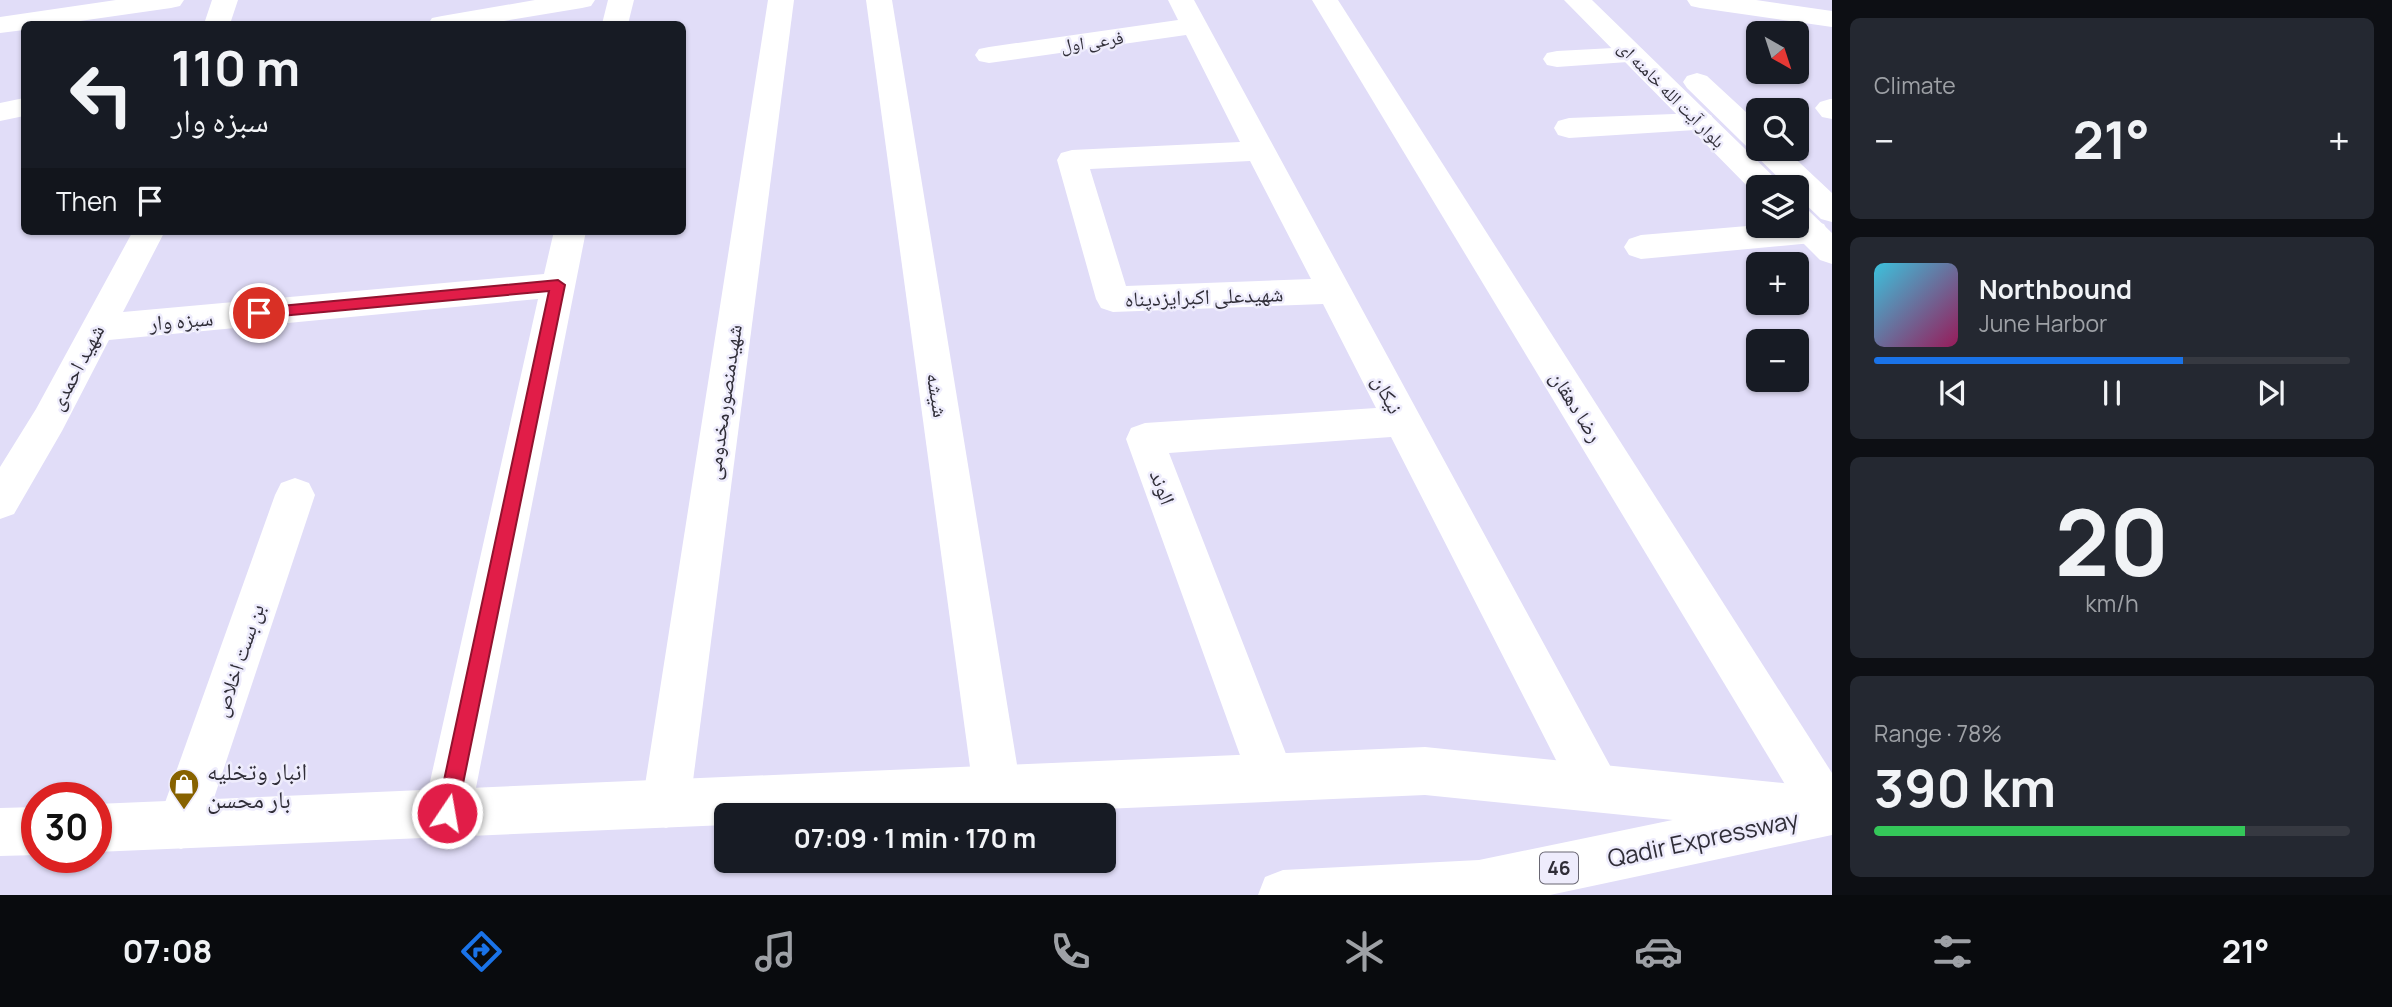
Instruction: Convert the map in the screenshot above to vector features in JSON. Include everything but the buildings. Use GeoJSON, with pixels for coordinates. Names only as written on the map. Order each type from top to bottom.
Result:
{"type":"FeatureCollection","features":[{"type":"Feature","properties":{"kind":"main road"},"geometry":{"type":"LineString","coordinates":[[0,15],[8,0]]}},
{"type":"Feature","properties":{"kind":"main road"},"geometry":{"type":"LineString","coordinates":[[27,21],[171,0]]}},
{"type":"Feature","properties":{"kind":"main road"},"geometry":{"type":"LineString","coordinates":[[217,21],[225,0]]}},
{"type":"Feature","properties":{"kind":"main road"},"geometry":{"type":"LineString","coordinates":[[481,21],[532,17],[582,0]]}},
{"type":"Feature","properties":{"kind":"main road"},"geometry":{"type":"LineString","coordinates":[[616,21],[621,0]]}},
{"type":"Feature","properties":{"kind":"main road","name":"شهیدمنصورمخدومی"},"geometry":{"type":"LineString","coordinates":[[666,804],[781,0]]}},
{"type":"Feature","properties":{"kind":"main road","name":"شیشه"},"geometry":{"type":"LineString","coordinates":[[879,0],[998,789]]}},
{"type":"Feature","properties":{"kind":"main road","name":"رضا دهقان"},"geometry":{"type":"LineString","coordinates":[[1325,0],[1831,812]]}},
{"type":"Feature","properties":{"kind":"main road","name":"بلوار آیت الله خامنه ای"},"geometry":{"type":"LineString","coordinates":[[1577,0],[1754,175]]}},
{"type":"Feature","properties":{"kind":"main road","name":"بلوار آیت الله خامنه ای"},"geometry":{"type":"LineString","coordinates":[[1611,0],[1746,129]]}},
{"type":"Feature","properties":{"kind":"main road"},"geometry":{"type":"LineString","coordinates":[[1700,0],[1832,19]]}},
{"type":"Feature","properties":{"kind":"main road","name":"فرعی اول"},"geometry":{"type":"LineString","coordinates":[[989,55],[1188,13]]}},
{"type":"Feature","properties":{"kind":"main road","name":"نیکان"},"geometry":{"type":"LineString","coordinates":[[1188,13],[1596,788]]}},
{"type":"Feature","properties":{"kind":"main road"},"geometry":{"type":"LineString","coordinates":[[0,25],[21,22]]}},
{"type":"Feature","properties":{"kind":"main road"},"geometry":{"type":"LineString","coordinates":[[1557,59],[1632,55]]}},
{"type":"Feature","properties":{"kind":"main road"},"geometry":{"type":"LineString","coordinates":[[0,112],[21,108]]}},
{"type":"Feature","properties":{"kind":"main road"},"geometry":{"type":"LineString","coordinates":[[1569,128],[1700,122]]}},
{"type":"Feature","properties":{"kind":"main road","name":"شهیدعلی اکبرایزدپناه"},"geometry":{"type":"LineString","coordinates":[[1261,151],[1072,160],[1113,299],[1335,291]]}},
{"type":"Feature","properties":{"kind":"main road"},"geometry":{"type":"LineString","coordinates":[[1641,247],[1818,228],[1775,161]]}},
{"type":"Feature","properties":{"kind":"main road","name":"شهید احمدی"},"geometry":{"type":"LineString","coordinates":[[0,502],[49,420],[147,235]]}},
{"type":"Feature","properties":{"kind":"main road"},"geometry":{"type":"LineString","coordinates":[[447,813],[569,235]]}},
{"type":"Feature","properties":{"kind":"main road","name":"سبزه وار"},"geometry":{"type":"LineString","coordinates":[[96,328],[558,285]]}},
{"type":"Feature","properties":{"kind":"main road","name":"الوند"},"geometry":{"type":"LineString","coordinates":[[1271,777],[1145,439],[1403,421]]}},
{"type":"Feature","properties":{"kind":"main road","name":"بن بست اخلاص"},"geometry":{"type":"LineString","coordinates":[[181,825],[295,495]]}},
{"type":"Feature","properties":{"kind":"main road"},"geometry":{"type":"LineString","coordinates":[[112,827],[1425,771],[1831,812]]}},
{"type":"Feature","properties":{"kind":"main road","name":"Qadir Expressway"},"geometry":{"type":"LineString","coordinates":[[1283,895],[1479,884],[1831,812]]}},
{"type":"Feature","properties":{"kind":"main road"},"geometry":{"type":"LineString","coordinates":[[0,832],[21,831]]}},
{"type":"Feature","properties":{"kind":"place","name":"انبار وتخلیه بار محسن"},"geometry":{"type":"Point","coordinates":[184,811]}},
{"type":"Feature","properties":{"kind":"route"},"geometry":{"type":"LineString","coordinates":[[259,313],[558,285],[447,813]]}}]}
